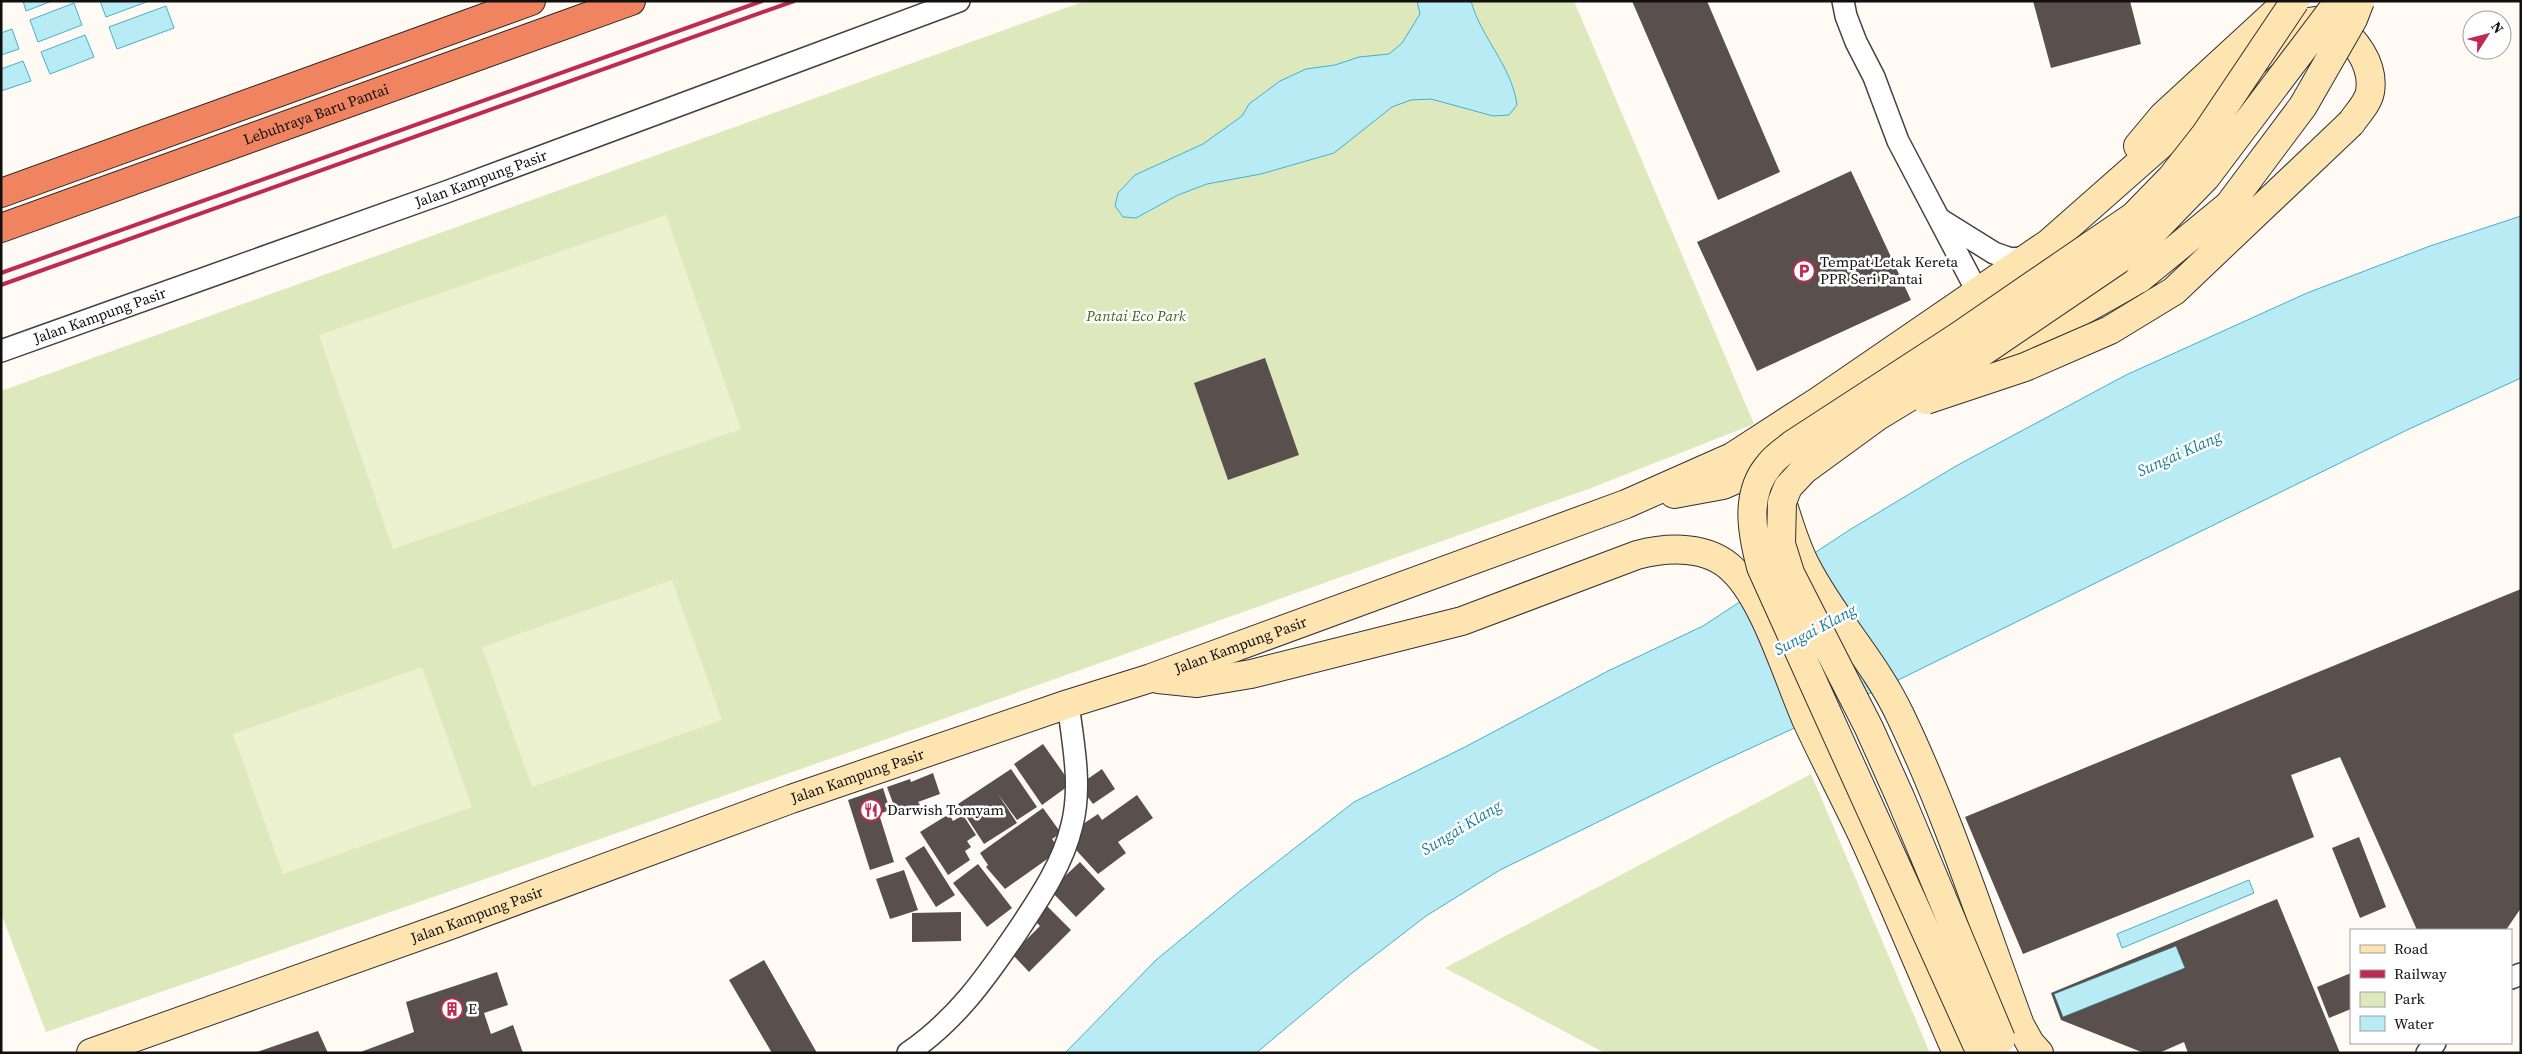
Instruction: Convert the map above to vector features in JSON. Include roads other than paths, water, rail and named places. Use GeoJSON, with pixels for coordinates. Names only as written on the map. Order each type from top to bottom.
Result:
{"type":"FeatureCollection","features":[{"type":"Feature","properties":{"kind":"highway"},"geometry":{"type":"LineString","coordinates":[[1,192],[531,1]]}},
{"type":"Feature","properties":{"kind":"highway","name":"Lebuhraya Baru Pantai"},"geometry":{"type":"LineString","coordinates":[[1,228],[631,1]]}},
{"type":"Feature","properties":{"kind":"street","name":"Jalan Kampung Pasir"},"geometry":{"type":"LineString","coordinates":[[1,351],[455,189],[959,1]]}},
{"type":"Feature","properties":{"kind":"street"},"geometry":{"type":"LineString","coordinates":[[1843,1],[1846,16],[1856,42],[1874,78],[1898,141],[1977,291],[1981,308],[1982,335],[1968,370],[1953,383]]}},
{"type":"Feature","properties":{"kind":"street"},"geometry":{"type":"LineString","coordinates":[[2082,215],[2163,116],[2288,1]]}},
{"type":"Feature","properties":{"kind":"street"},"geometry":{"type":"LineString","coordinates":[[1985,1049],[1761,567],[1753,536],[1751,510],[1757,485],[1771,463],[1802,438],[1956,338],[2134,216],[2172,177],[2205,135],[2295,1]]}},
{"type":"Feature","properties":{"kind":"street"},"geometry":{"type":"LineString","coordinates":[[1985,1049],[1900,796],[1869,728],[1790,573],[1781,544],[1782,502],[1788,487],[1804,470],[1878,416],[1972,359],[2140,245],[2206,176],[2339,1]]}},
{"type":"Feature","properties":{"kind":"street"},"geometry":{"type":"LineString","coordinates":[[1626,504],[1723,484],[1953,383],[2139,279],[2229,205],[2304,106],[2353,19],[2360,1]]}},
{"type":"Feature","properties":{"kind":"street"},"geometry":{"type":"LineString","coordinates":[[1626,504],[1732,457],[1817,402],[1977,291],[2031,257],[2082,215],[2285,35],[2308,22],[2330,19],[2348,34],[2362,54],[2368,70],[2370,92],[2351,123],[2174,290],[2110,330],[2025,367],[1878,416]]}},
{"type":"Feature","properties":{"kind":"street"},"geometry":{"type":"LineString","coordinates":[[1939,218],[1994,253],[2010,259],[2031,257]]}},
{"type":"Feature","properties":{"kind":"street"},"geometry":{"type":"LineString","coordinates":[[1977,291],[2009,318],[2028,325],[2038,327],[2071,316]]}},
{"type":"Feature","properties":{"kind":"street"},"geometry":{"type":"LineString","coordinates":[[1782,502],[1807,568],[1837,616],[1882,680],[1900,714],[1937,797],[2020,1025],[2038,1053]]}},
{"type":"Feature","properties":{"kind":"street","name":"Jalan Kampung Pasir"},"geometry":{"type":"LineString","coordinates":[[91,1053],[791,800],[1068,704],[1151,678],[1626,504]]}},
{"type":"Feature","properties":{"kind":"street"},"geometry":{"type":"LineString","coordinates":[[1151,678],[1197,683],[1251,674],[1462,620],[1637,555],[1661,549],[1682,549],[1703,554],[1733,569],[1752,595],[1774,639],[1806,718],[1862,835],[1899,920],[1985,1049]]}},
{"type":"Feature","properties":{"kind":"street"},"geometry":{"type":"LineString","coordinates":[[1774,639],[1776,600]]}},
{"type":"Feature","properties":{"kind":"street"},"geometry":{"type":"LineString","coordinates":[[908,1053],[948,1019],[980,987],[1032,910],[1056,870],[1073,824],[1076,788],[1068,704]]}},
{"type":"Feature","properties":{"kind":"street"},"geometry":{"type":"LineString","coordinates":[[1876,868],[1953,842]]}},
{"type":"Feature","properties":{"kind":"street"},"geometry":{"type":"LineString","coordinates":[[1899,920],[1971,893]]}},
{"type":"Feature","properties":{"kind":"water"},"geometry":{"type":"Polygon","coordinates":[[[23,1],[52,1],[26,11],[23,1]]]}},
{"type":"Feature","properties":{"kind":"water"},"geometry":{"type":"Polygon","coordinates":[[[100,1],[149,1],[106,17],[100,1]]]}},
{"type":"Feature","properties":{"kind":"water"},"geometry":{"type":"Polygon","coordinates":[[[1417,1],[1471,1],[1514,91],[1517,105],[1509,115],[1493,116],[1431,99],[1411,100],[1392,107],[1334,153],[1261,174],[1207,184],[1178,195],[1136,218],[1123,217],[1115,206],[1118,193],[1135,175],[1203,144],[1242,116],[1249,104],[1280,81],[1306,69],[1335,65],[1359,57],[1389,54],[1402,43],[1420,14],[1417,1]]]}},
{"type":"Feature","properties":{"kind":"water"},"geometry":{"type":"Polygon","coordinates":[[[74,3],[82,25],[38,42],[30,20],[74,3]]]}},
{"type":"Feature","properties":{"kind":"water"},"geometry":{"type":"Polygon","coordinates":[[[166,6],[174,28],[117,49],[109,27],[166,6]]]}},
{"type":"Feature","properties":{"kind":"water"},"geometry":{"type":"Polygon","coordinates":[[[12,29],[19,49],[1,55],[1,33],[12,29]]]}},
{"type":"Feature","properties":{"kind":"water"},"geometry":{"type":"Polygon","coordinates":[[[85,35],[94,57],[50,74],[41,52],[85,35]]]}},
{"type":"Feature","properties":{"kind":"water"},"geometry":{"type":"Polygon","coordinates":[[[23,61],[31,81],[1,91],[1,69],[23,61]]]}},
{"type":"Feature","properties":{"kind":"water","name":"Sungai Klang"},"geometry":{"type":"Polygon","coordinates":[[[2521,216],[2521,378],[2407,430],[1888,685],[1714,765],[1500,870],[1426,916],[1352,973],[1256,1053],[1065,1053],[1156,960],[1241,890],[1354,802],[1467,746],[1608,671],[1703,626],[1851,529],[1956,466],[2126,375],[2307,293],[2430,246],[2521,216]]]}},
{"type":"Feature","properties":{"kind":"water"},"geometry":{"type":"Polygon","coordinates":[[[2249,880],[2254,893],[2122,948],[2117,934],[2249,880]]]}},
{"type":"Feature","properties":{"kind":"water"},"geometry":{"type":"Polygon","coordinates":[[[2176,946],[2185,968],[2063,1017],[2054,994],[2176,946]]]}},
{"type":"Feature","properties":{"kind":"railway"},"geometry":{"type":"LineString","coordinates":[[1,273],[762,1]]}},
{"type":"Feature","properties":{"kind":"railway"},"geometry":{"type":"LineString","coordinates":[[1,285],[794,1]]}},
{"type":"Feature","properties":{"kind":"place","name":"Tempat Letak Kereta PPR Seri Pantai"},"geometry":{"type":"Point","coordinates":[1804,271]}},
{"type":"Feature","properties":{"kind":"place","name":"Darwish Tomyam"},"geometry":{"type":"Point","coordinates":[871,810]}},
{"type":"Feature","properties":{"kind":"place","name":"E"},"geometry":{"type":"Point","coordinates":[452,1009]}},
{"type":"Feature","properties":{"kind":"park label","name":"Pantai Eco Park"},"geometry":{"type":"Point","coordinates":[1136,316]}}]}
